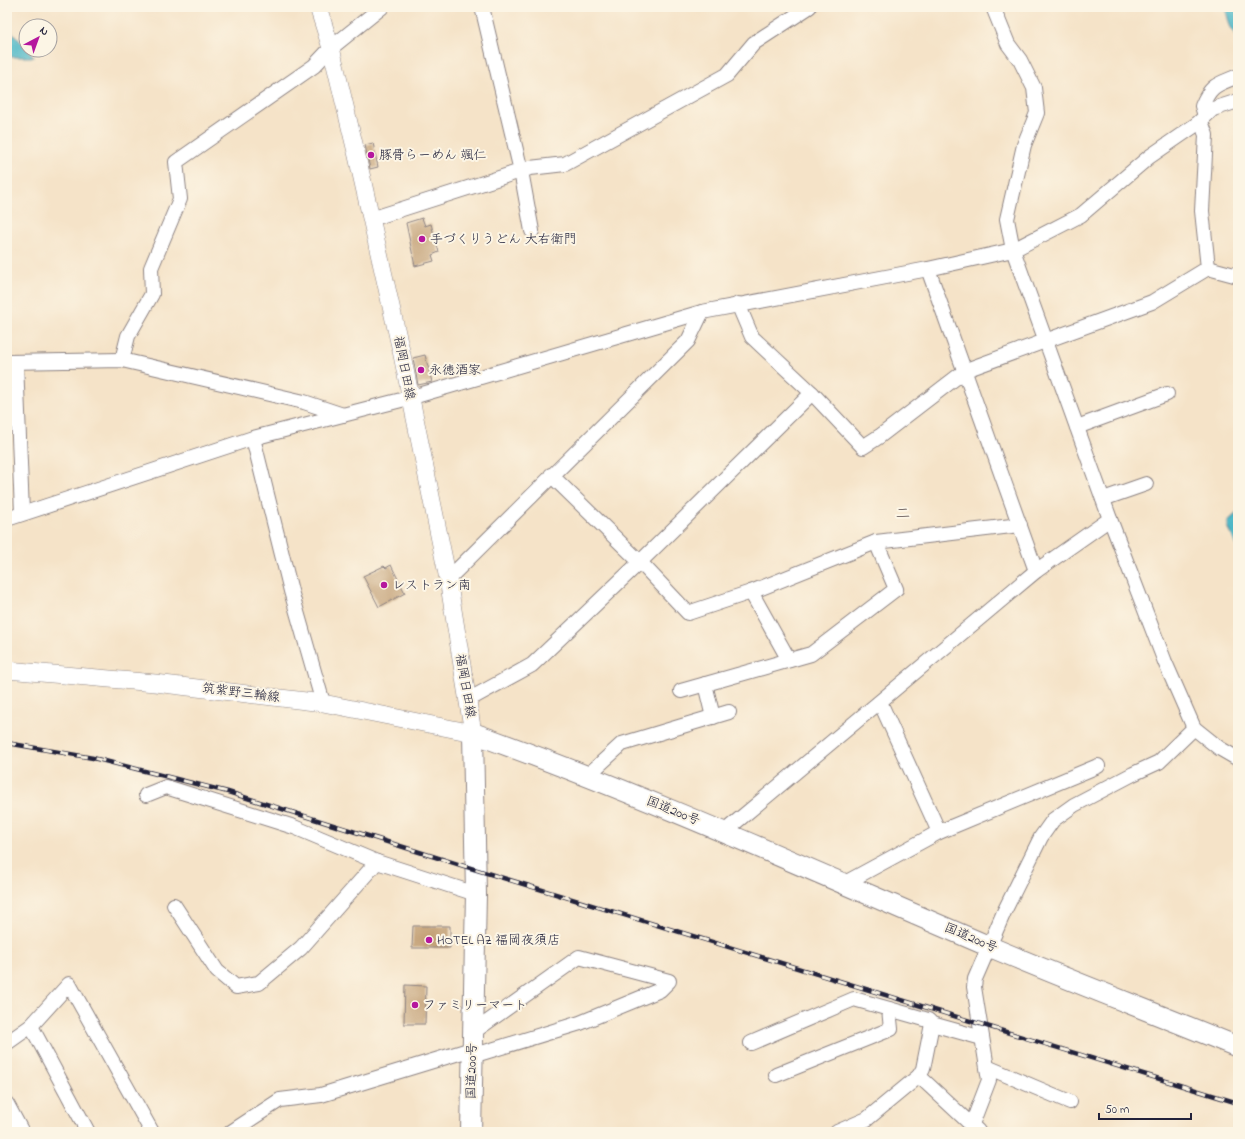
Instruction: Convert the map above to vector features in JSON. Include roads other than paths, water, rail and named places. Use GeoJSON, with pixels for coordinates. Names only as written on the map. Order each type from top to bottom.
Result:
{"type":"FeatureCollection","features":[{"type":"Feature","properties":{"kind":"highway","name":"国道200号"},"geometry":{"type":"LineString","coordinates":[[471,1132],[476,894],[473,733],[587,776],[724,832],[989,946],[1238,1047]]}},
{"type":"Feature","properties":{"kind":"main road","name":"福岡日田線"},"geometry":{"type":"LineString","coordinates":[[318,7],[331,48],[402,355],[409,398],[448,579],[473,733]]}},
{"type":"Feature","properties":{"kind":"main road","name":"筑紫野三輪線"},"geometry":{"type":"LineString","coordinates":[[7,670],[155,683],[323,704],[473,733]]}},
{"type":"Feature","properties":{"kind":"street"},"geometry":{"type":"LineString","coordinates":[[122,360],[128,336],[152,294],[151,268],[180,199],[176,162],[314,66],[331,48],[382,7]]}},
{"type":"Feature","properties":{"kind":"street"},"geometry":{"type":"LineString","coordinates":[[482,7],[521,171],[532,230]]}},
{"type":"Feature","properties":{"kind":"street"},"geometry":{"type":"LineString","coordinates":[[371,219],[530,168],[565,164],[632,126],[686,99],[727,75],[754,43],[809,7]]}},
{"type":"Feature","properties":{"kind":"street"},"geometry":{"type":"LineString","coordinates":[[993,7],[1008,44],[1020,60],[1034,88],[1037,113],[1024,145],[1007,219],[1013,250],[1110,519],[1165,662],[1194,728],[1219,748],[1238,759]]}},
{"type":"Feature","properties":{"kind":"street"},"geometry":{"type":"LineString","coordinates":[[1208,268],[1202,211],[1206,135],[1201,120],[1202,106],[1208,92],[1216,85],[1238,76]]}},
{"type":"Feature","properties":{"kind":"street"},"geometry":{"type":"LineString","coordinates":[[7,519],[253,438],[409,398],[702,312],[928,269],[1013,250],[1081,215],[1149,157],[1201,120],[1213,109],[1238,100]]}},
{"type":"Feature","properties":{"kind":"street"},"geometry":{"type":"LineString","coordinates":[[738,304],[752,337],[812,393],[863,447],[880,436],[966,370],[1152,302],[1208,268],[1238,276]]}},
{"type":"Feature","properties":{"kind":"street"},"geometry":{"type":"LineString","coordinates":[[928,269],[966,370],[1036,571]]}},
{"type":"Feature","properties":{"kind":"street"},"geometry":{"type":"LineString","coordinates":[[448,579],[551,475],[688,341],[702,312]]}},
{"type":"Feature","properties":{"kind":"street"},"geometry":{"type":"LineString","coordinates":[[22,513],[11,362],[122,360],[304,402],[343,415]]}},
{"type":"Feature","properties":{"kind":"street"},"geometry":{"type":"LineString","coordinates":[[468,700],[532,665],[640,562],[812,393]]}},
{"type":"Feature","properties":{"kind":"street"},"geometry":{"type":"LineString","coordinates":[[1076,427],[1167,394]]}},
{"type":"Feature","properties":{"kind":"street"},"geometry":{"type":"LineString","coordinates":[[253,438],[291,591],[323,704]]}},
{"type":"Feature","properties":{"kind":"street"},"geometry":{"type":"LineString","coordinates":[[551,475],[640,562],[688,613],[751,592],[876,542],[1020,525]]}},
{"type":"Feature","properties":{"kind":"street"},"geometry":{"type":"LineString","coordinates":[[1103,499],[1146,484]]}},
{"type":"Feature","properties":{"kind":"street"},"geometry":{"type":"LineString","coordinates":[[724,832],[1036,571],[1110,519]]}},
{"type":"Feature","properties":{"kind":"street"},"geometry":{"type":"LineString","coordinates":[[681,691],[811,654],[896,589],[876,542]]}},
{"type":"Feature","properties":{"kind":"street"},"geometry":{"type":"LineString","coordinates":[[751,592],[789,660]]}},
{"type":"Feature","properties":{"kind":"street"},"geometry":{"type":"LineString","coordinates":[[705,684],[713,717]]}},
{"type":"Feature","properties":{"kind":"street"},"geometry":{"type":"LineString","coordinates":[[880,702],[939,832]]}},
{"type":"Feature","properties":{"kind":"street"},"geometry":{"type":"LineString","coordinates":[[587,776],[622,744],[729,712]]}},
{"type":"Feature","properties":{"kind":"street"},"geometry":{"type":"LineString","coordinates":[[919,1076],[974,1130],[989,1080],[974,987],[975,979],[989,946],[1041,837],[1053,820],[1074,805],[1159,762],[1194,728]]}},
{"type":"Feature","properties":{"kind":"street"},"geometry":{"type":"LineString","coordinates":[[845,883],[939,832],[1098,766]]}},
{"type":"Feature","properties":{"kind":"street"},"geometry":{"type":"LineString","coordinates":[[146,796],[166,787],[294,827],[377,862],[476,894]]}},
{"type":"Feature","properties":{"kind":"street"},"geometry":{"type":"LineString","coordinates":[[174,906],[217,971],[236,987],[259,983],[301,948],[377,862]]}},
{"type":"Feature","properties":{"kind":"street"},"geometry":{"type":"LineString","coordinates":[[231,1132],[280,1100],[321,1095],[472,1046],[580,1023],[660,990],[669,981],[579,957],[472,1046]]}},
{"type":"Feature","properties":{"kind":"street"},"geometry":{"type":"LineString","coordinates":[[7,1043],[31,1026],[69,984],[152,1132]]}},
{"type":"Feature","properties":{"kind":"street"},"geometry":{"type":"LineString","coordinates":[[751,1043],[854,999],[928,1020],[932,1024],[982,1038]]}},
{"type":"Feature","properties":{"kind":"street"},"geometry":{"type":"LineString","coordinates":[[776,1075],[891,1029],[889,1009]]}},
{"type":"Feature","properties":{"kind":"street"},"geometry":{"type":"LineString","coordinates":[[837,1132],[866,1119],[919,1076],[923,1069],[932,1024]]}},
{"type":"Feature","properties":{"kind":"street"},"geometry":{"type":"LineString","coordinates":[[31,1026],[88,1132]]}},
{"type":"Feature","properties":{"kind":"street"},"geometry":{"type":"LineString","coordinates":[[987,1066],[1070,1102]]}},
{"type":"Feature","properties":{"kind":"street"},"geometry":{"type":"LineString","coordinates":[[7,1104],[22,1132]]}},
{"type":"Feature","properties":{"kind":"water"},"geometry":{"type":"Polygon","coordinates":[[[1225,7],[1238,7],[1238,40],[1230,26],[1225,7]]]}},
{"type":"Feature","properties":{"kind":"water"},"geometry":{"type":"Polygon","coordinates":[[[7,26],[18,39],[18,57],[7,57],[7,26]]]}},
{"type":"Feature","properties":{"kind":"water"},"geometry":{"type":"Polygon","coordinates":[[[1238,512],[1238,551],[1228,526],[1228,521],[1238,512]]]}},
{"type":"Feature","properties":{"kind":"railway"},"geometry":{"type":"LineString","coordinates":[[7,743],[93,758],[228,792],[464,866],[1238,1103]]}},
{"type":"Feature","properties":{"kind":"place","name":"豚骨らーめん 颯仁"},"geometry":{"type":"Point","coordinates":[371,155]}},
{"type":"Feature","properties":{"kind":"place","name":"手づくりうどん 大右衛門"},"geometry":{"type":"Point","coordinates":[422,239]}},
{"type":"Feature","properties":{"kind":"place","name":"永徳酒家"},"geometry":{"type":"Point","coordinates":[421,370]}},
{"type":"Feature","properties":{"kind":"place","name":"レストラン南"},"geometry":{"type":"Point","coordinates":[384,585]}},
{"type":"Feature","properties":{"kind":"place","name":"HOTEL AZ 福岡夜須店"},"geometry":{"type":"Point","coordinates":[429,940]}},
{"type":"Feature","properties":{"kind":"place","name":"ファミリーマート"},"geometry":{"type":"Point","coordinates":[415,1005]}},
{"type":"Feature","properties":{"kind":"district","name":"二"},"geometry":{"type":"Point","coordinates":[903,514]}}]}
